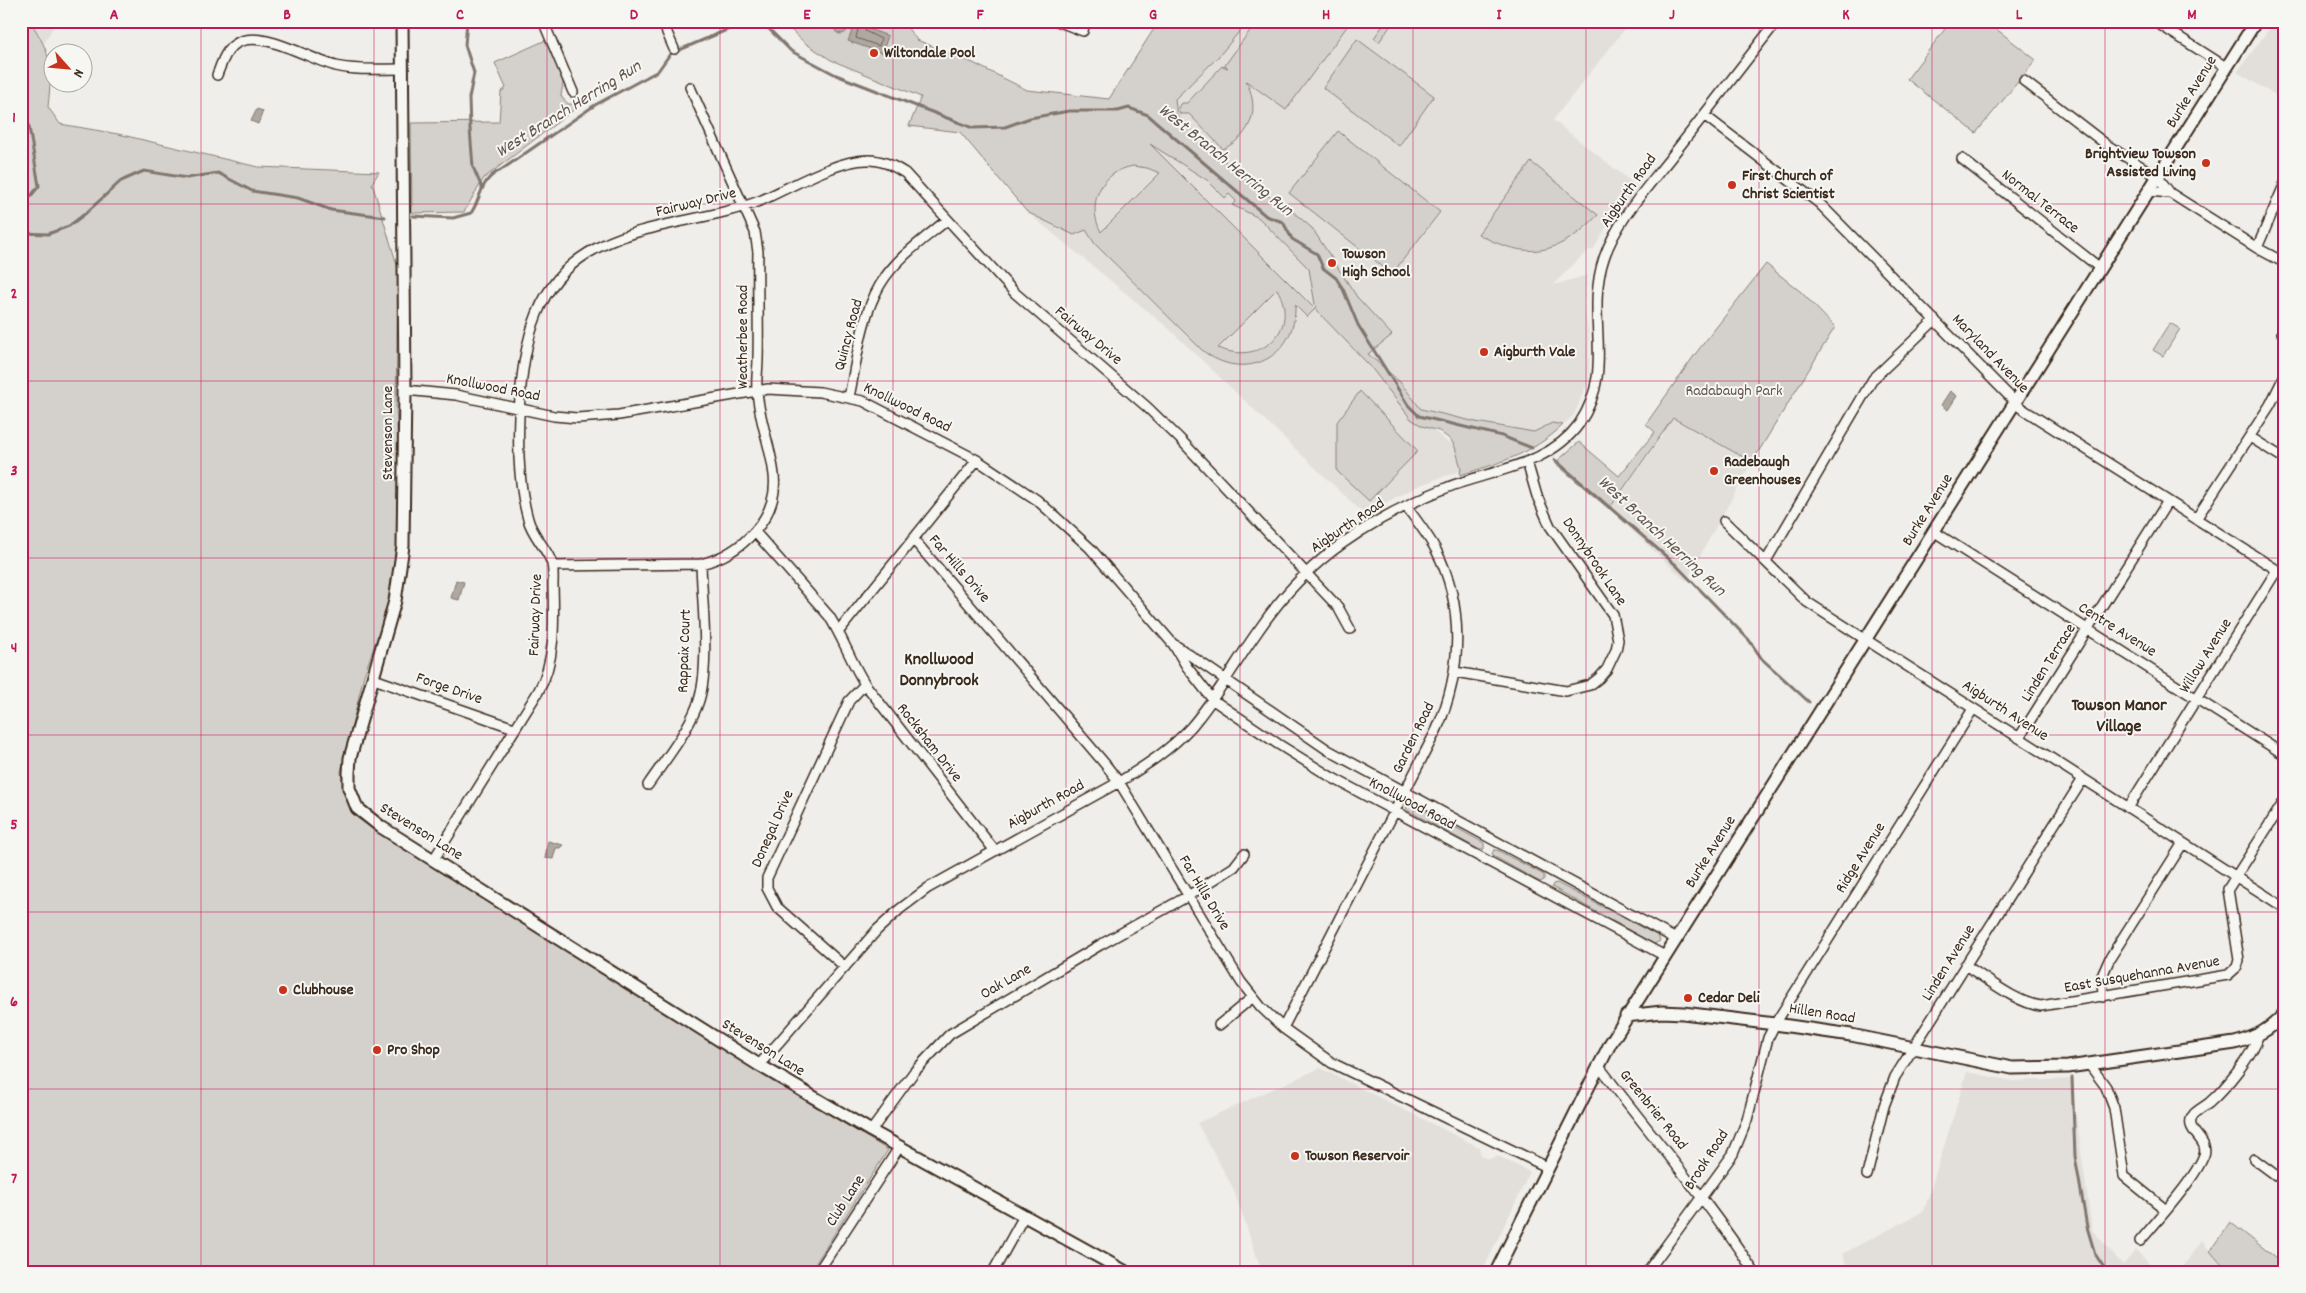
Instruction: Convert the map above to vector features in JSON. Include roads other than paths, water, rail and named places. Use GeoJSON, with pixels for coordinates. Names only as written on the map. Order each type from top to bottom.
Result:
{"type":"FeatureCollection","features":[{"type":"Feature","properties":{"kind":"street","name":"Stevenson Lane"},"geometry":{"type":"LineString","coordinates":[[402,21],[405,390],[404,523],[401,564],[393,610],[350,758],[349,788],[357,808],[367,817],[759,1065],[871,1131],[1126,1272]]}},
{"type":"Feature","properties":{"kind":"street"},"geometry":{"type":"LineString","coordinates":[[543,21],[573,92]]}},
{"type":"Feature","properties":{"kind":"street"},"geometry":{"type":"LineString","coordinates":[[662,21],[674,49]]}},
{"type":"Feature","properties":{"kind":"street"},"geometry":{"type":"LineString","coordinates":[[1057,21],[1084,26]]}},
{"type":"Feature","properties":{"kind":"street"},"geometry":{"type":"LineString","coordinates":[[2154,21],[2226,67]]}},
{"type":"Feature","properties":{"kind":"street","name":"Burke Avenue"},"geometry":{"type":"LineString","coordinates":[[1626,1016],[2256,21]]}},
{"type":"Feature","properties":{"kind":"street","name":"Aigburth Road"},"geometry":{"type":"LineString","coordinates":[[759,1065],[877,930],[914,898],[1143,768],[1170,747],[1190,728],[1213,700],[1276,606],[1306,574],[1346,541],[1406,506],[1448,487],[1527,462],[1541,456],[1566,438],[1588,408],[1599,375],[1596,298],[1604,257],[1629,213],[1773,23]]}},
{"type":"Feature","properties":{"kind":"street"},"geometry":{"type":"LineString","coordinates":[[218,75],[233,45],[251,39],[269,41],[336,66],[356,69],[402,69]]}},
{"type":"Feature","properties":{"kind":"street"},"geometry":{"type":"LineString","coordinates":[[2024,81],[2107,145],[2158,177],[2170,194],[2257,248],[2285,262]]}},
{"type":"Feature","properties":{"kind":"street","name":"Weatherbee Road"},"geometry":{"type":"LineString","coordinates":[[553,566],[701,564],[720,558],[755,532],[769,508],[775,484],[757,390],[758,252],[755,232],[690,87]]}},
{"type":"Feature","properties":{"kind":"street","name":"Maryland Avenue"},"geometry":{"type":"LineString","coordinates":[[1704,115],[1820,204],[2021,408],[2281,573]]}},
{"type":"Feature","properties":{"kind":"street","name":"Fairway Drive"},"geometry":{"type":"LineString","coordinates":[[434,859],[543,684],[548,668],[552,639],[553,566],[532,531],[528,519],[520,468],[520,408],[529,338],[537,314],[555,283],[570,266],[610,241],[744,206],[835,167],[868,159],[893,165],[905,172],[1015,293],[1140,401],[1180,439],[1338,607],[1350,630]]}},
{"type":"Feature","properties":{"kind":"street","name":"Normal Terrace"},"geometry":{"type":"LineString","coordinates":[[1962,160],[2100,268]]}},
{"type":"Feature","properties":{"kind":"street"},"geometry":{"type":"LineString","coordinates":[[2257,248],[2285,183]]}},
{"type":"Feature","properties":{"kind":"street"},"geometry":{"type":"LineString","coordinates":[[2149,191],[2170,194]]}},
{"type":"Feature","properties":{"kind":"street","name":"Quincy Road"},"geometry":{"type":"LineString","coordinates":[[849,397],[868,312],[880,284],[896,265],[947,220]]}},
{"type":"Feature","properties":{"kind":"street"},"geometry":{"type":"LineString","coordinates":[[1766,561],[1873,379],[1935,320]]}},
{"type":"Feature","properties":{"kind":"street"},"geometry":{"type":"LineString","coordinates":[[2285,320],[2282,333],[2285,337]]}},
{"type":"Feature","properties":{"kind":"street"},"geometry":{"type":"LineString","coordinates":[[2196,519],[2270,406],[2285,374]]}},
{"type":"Feature","properties":{"kind":"street","name":"Knollwood Road"},"geometry":{"type":"LineString","coordinates":[[405,390],[456,395],[564,417],[601,417],[757,390],[804,390],[849,397],[875,406],[978,460],[1018,486],[1074,532],[1173,644],[1187,668],[1213,700],[1306,762],[1394,812],[1664,956]]}},
{"type":"Feature","properties":{"kind":"street"},"geometry":{"type":"LineString","coordinates":[[2250,437],[2285,459]]}},
{"type":"Feature","properties":{"kind":"street"},"geometry":{"type":"LineString","coordinates":[[839,631],[978,460]]}},
{"type":"Feature","properties":{"kind":"street","name":"Donnybrook Lane"},"geometry":{"type":"LineString","coordinates":[[1455,672],[1566,691],[1590,685],[1599,678],[1607,669],[1616,650],[1618,640],[1613,615],[1550,526],[1537,496],[1527,462]]}},
{"type":"Feature","properties":{"kind":"street","name":"Linden Terrace"},"geometry":{"type":"LineString","coordinates":[[2019,738],[2168,501]]}},
{"type":"Feature","properties":{"kind":"street","name":"Garden Road"},"geometry":{"type":"LineString","coordinates":[[1283,1028],[1443,715],[1455,672],[1457,624],[1449,581],[1433,545],[1406,506]]}},
{"type":"Feature","properties":{"kind":"street","name":"Aigburth Avenue"},"geometry":{"type":"LineString","coordinates":[[1724,521],[1807,602],[2285,908]]}},
{"type":"Feature","properties":{"kind":"street","name":"Centre Avenue"},"geometry":{"type":"LineString","coordinates":[[1933,531],[2285,755]]}},
{"type":"Feature","properties":{"kind":"street","name":"Rocksham Drive"},"geometry":{"type":"LineString","coordinates":[[755,532],[824,609],[839,631],[853,666],[864,684],[995,851]]}},
{"type":"Feature","properties":{"kind":"street","name":"Far Hills Drive"},"geometry":{"type":"LineString","coordinates":[[914,540],[1092,747],[1119,782],[1233,969],[1253,997],[1283,1028],[1332,1063],[1547,1167]]}},
{"type":"Feature","properties":{"kind":"street","name":"Rappaix Court"},"geometry":{"type":"LineString","coordinates":[[648,785],[691,718],[700,697],[704,652],[701,564]]}},
{"type":"Feature","properties":{"kind":"street","name":"Willow Avenue"},"geometry":{"type":"LineString","coordinates":[[2128,808],[2197,699],[2281,573]]}},
{"type":"Feature","properties":{"kind":"street","name":"Knollwood Road"},"geometry":{"type":"LineString","coordinates":[[1173,644],[1328,750],[1676,939]]}},
{"type":"Feature","properties":{"kind":"street","name":"Forge Drive"},"geometry":{"type":"LineString","coordinates":[[374,679],[514,728]]}},
{"type":"Feature","properties":{"kind":"street","name":"Donegal Drive"},"geometry":{"type":"LineString","coordinates":[[845,967],[777,907],[767,888],[767,878],[849,702],[864,684]]}},
{"type":"Feature","properties":{"kind":"street","name":"Ridge Avenue"},"geometry":{"type":"LineString","coordinates":[[1775,1024],[1973,709]]}},
{"type":"Feature","properties":{"kind":"street","name":"Linden Avenue"},"geometry":{"type":"LineString","coordinates":[[1867,1175],[1889,1090],[1965,965],[2083,779]]}},
{"type":"Feature","properties":{"kind":"street","name":"East Susquehanna Avenue"},"geometry":{"type":"LineString","coordinates":[[1965,965],[2015,996],[2036,1006],[2051,1006],[2217,978],[2234,972],[2239,960],[2228,889],[2285,800]]}},
{"type":"Feature","properties":{"kind":"street"},"geometry":{"type":"LineString","coordinates":[[2103,997],[2102,976],[2110,958],[2182,843]]}},
{"type":"Feature","properties":{"kind":"street","name":"Oak Lane"},"geometry":{"type":"LineString","coordinates":[[871,1131],[914,1072],[931,1052],[954,1031],[1234,868],[1244,854]]}},
{"type":"Feature","properties":{"kind":"street"},"geometry":{"type":"LineString","coordinates":[[1219,1025],[1253,997]]}},
{"type":"Feature","properties":{"kind":"street","name":"Hillen Road"},"geometry":{"type":"LineString","coordinates":[[1626,1016],[1662,1012],[1683,1013],[1775,1024],[1914,1047],[2012,1068],[2049,1069],[2235,1043],[2258,1036],[2273,1026],[2285,1013]]}},
{"type":"Feature","properties":{"kind":"street"},"geometry":{"type":"LineString","coordinates":[[1496,1272],[1598,1065],[1626,1016]]}},
{"type":"Feature","properties":{"kind":"street","name":"Brook Road"},"geometry":{"type":"LineString","coordinates":[[1647,1272],[1723,1169],[1741,1137],[1754,1096],[1768,1038],[1775,1024]]}},
{"type":"Feature","properties":{"kind":"street"},"geometry":{"type":"LineString","coordinates":[[2140,1241],[2198,1168],[2205,1153],[2202,1141],[2192,1131],[2191,1122],[2193,1115],[2210,1102],[2250,1054],[2258,1036]]}},
{"type":"Feature","properties":{"kind":"street"},"geometry":{"type":"LineString","coordinates":[[2089,1064],[2106,1087],[2114,1108],[2124,1176],[2166,1210]]}},
{"type":"Feature","properties":{"kind":"street","name":"Greenbrier Road"},"geometry":{"type":"LineString","coordinates":[[1598,1065],[1653,1138],[1702,1196],[1754,1272]]}},
{"type":"Feature","properties":{"kind":"street","name":"Club Lane"},"geometry":{"type":"LineString","coordinates":[[818,1272],[900,1146]]}},
{"type":"Feature","properties":{"kind":"street"},"geometry":{"type":"LineString","coordinates":[[2254,1159],[2285,1182]]}},
{"type":"Feature","properties":{"kind":"street"},"geometry":{"type":"LineString","coordinates":[[994,1272],[1024,1216]]}},
{"type":"Feature","properties":{"kind":"water"},"geometry":{"type":"Polygon","coordinates":[[[841,20],[846,22],[848,27],[846,32],[841,34],[836,32],[834,27],[836,22],[841,20]]]}},
{"type":"Feature","properties":{"kind":"water","name":"Wiltondale Pool"},"geometry":{"type":"Polygon","coordinates":[[[856,21],[872,21],[869,29],[888,36],[882,53],[848,41],[856,21]]]}},
{"type":"Feature","properties":{"kind":"water"},"geometry":{"type":"Polygon","coordinates":[[[257,109],[263,111],[258,124],[251,121],[257,109]]]}},
{"type":"Feature","properties":{"kind":"water"},"geometry":{"type":"Polygon","coordinates":[[[1950,391],[1957,396],[1948,410],[1941,405],[1950,391]]]}},
{"type":"Feature","properties":{"kind":"water"},"geometry":{"type":"Polygon","coordinates":[[[456,580],[464,582],[459,600],[451,598],[456,580]]]}},
{"type":"Feature","properties":{"kind":"water"},"geometry":{"type":"Polygon","coordinates":[[[548,841],[563,845],[560,848],[556,848],[553,859],[545,858],[548,841]]]}},
{"type":"Feature","properties":{"kind":"waterway"},"geometry":{"type":"LineString","coordinates":[[467,21],[465,45],[474,73],[469,98],[473,167],[482,188]]}},
{"type":"Feature","properties":{"kind":"waterway","name":"West Branch Herring Run"},"geometry":{"type":"LineString","coordinates":[[413,216],[453,218],[471,213],[485,183],[494,174],[595,105],[658,71],[670,54],[729,29],[744,25],[765,25],[791,51],[836,75],[973,128],[1005,127],[1030,118],[1069,111],[1118,111],[1129,108],[1148,115],[1266,216],[1283,222],[1292,239],[1317,254],[1323,268],[1336,278],[1343,289],[1358,325],[1408,405],[1419,416],[1502,436],[1532,448]]}},
{"type":"Feature","properties":{"kind":"waterway"},"geometry":{"type":"LineString","coordinates":[[21,34],[23,47],[21,54]]}},
{"type":"Feature","properties":{"kind":"waterway"},"geometry":{"type":"LineString","coordinates":[[21,108],[29,127],[39,186],[21,208]]}},
{"type":"Feature","properties":{"kind":"waterway","name":"West Branch Herring Run"},"geometry":{"type":"LineString","coordinates":[[21,233],[48,234],[69,226],[121,181],[144,171],[187,178],[218,173],[252,191],[298,198],[331,210],[385,217]]}},
{"type":"Feature","properties":{"kind":"waterway","name":"West Branch Herring Run"},"geometry":{"type":"LineString","coordinates":[[1555,460],[1676,565],[1749,640],[1762,659],[1809,702]]}},
{"type":"Feature","properties":{"kind":"waterway","name":"West Branch Herring Run"},"geometry":{"type":"LineString","coordinates":[[2072,1078],[2075,1156],[2087,1227],[2095,1254],[2107,1272]]}},
{"type":"Feature","properties":{"kind":"place","name":"Wiltondale Pool"},"geometry":{"type":"Point","coordinates":[874,53]}},
{"type":"Feature","properties":{"kind":"place","name":"Brightview Towson Assisted Living"},"geometry":{"type":"Point","coordinates":[2206,163]}},
{"type":"Feature","properties":{"kind":"place","name":"First Church of Christ Scientist"},"geometry":{"type":"Point","coordinates":[1732,185]}},
{"type":"Feature","properties":{"kind":"place","name":"Towson High School"},"geometry":{"type":"Point","coordinates":[1332,263]}},
{"type":"Feature","properties":{"kind":"place","name":"Aigburth Vale"},"geometry":{"type":"Point","coordinates":[1484,352]}},
{"type":"Feature","properties":{"kind":"place","name":"Radebaugh Greenhouses"},"geometry":{"type":"Point","coordinates":[1714,471]}},
{"type":"Feature","properties":{"kind":"place","name":"Clubhouse"},"geometry":{"type":"Point","coordinates":[283,990]}},
{"type":"Feature","properties":{"kind":"place","name":"Cedar Deli"},"geometry":{"type":"Point","coordinates":[1688,998]}},
{"type":"Feature","properties":{"kind":"place","name":"Pro Shop"},"geometry":{"type":"Point","coordinates":[377,1050]}},
{"type":"Feature","properties":{"kind":"place","name":"Towson Reservoir"},"geometry":{"type":"Point","coordinates":[1295,1156]}},
{"type":"Feature","properties":{"kind":"district","name":"Knollwood Donnybrook"},"geometry":{"type":"Point","coordinates":[939,670]}},
{"type":"Feature","properties":{"kind":"district","name":"Towson Manor Village"},"geometry":{"type":"Point","coordinates":[2119,716]}},
{"type":"Feature","properties":{"kind":"park label","name":"Radabaugh Park"},"geometry":{"type":"Point","coordinates":[1734,391]}}]}
